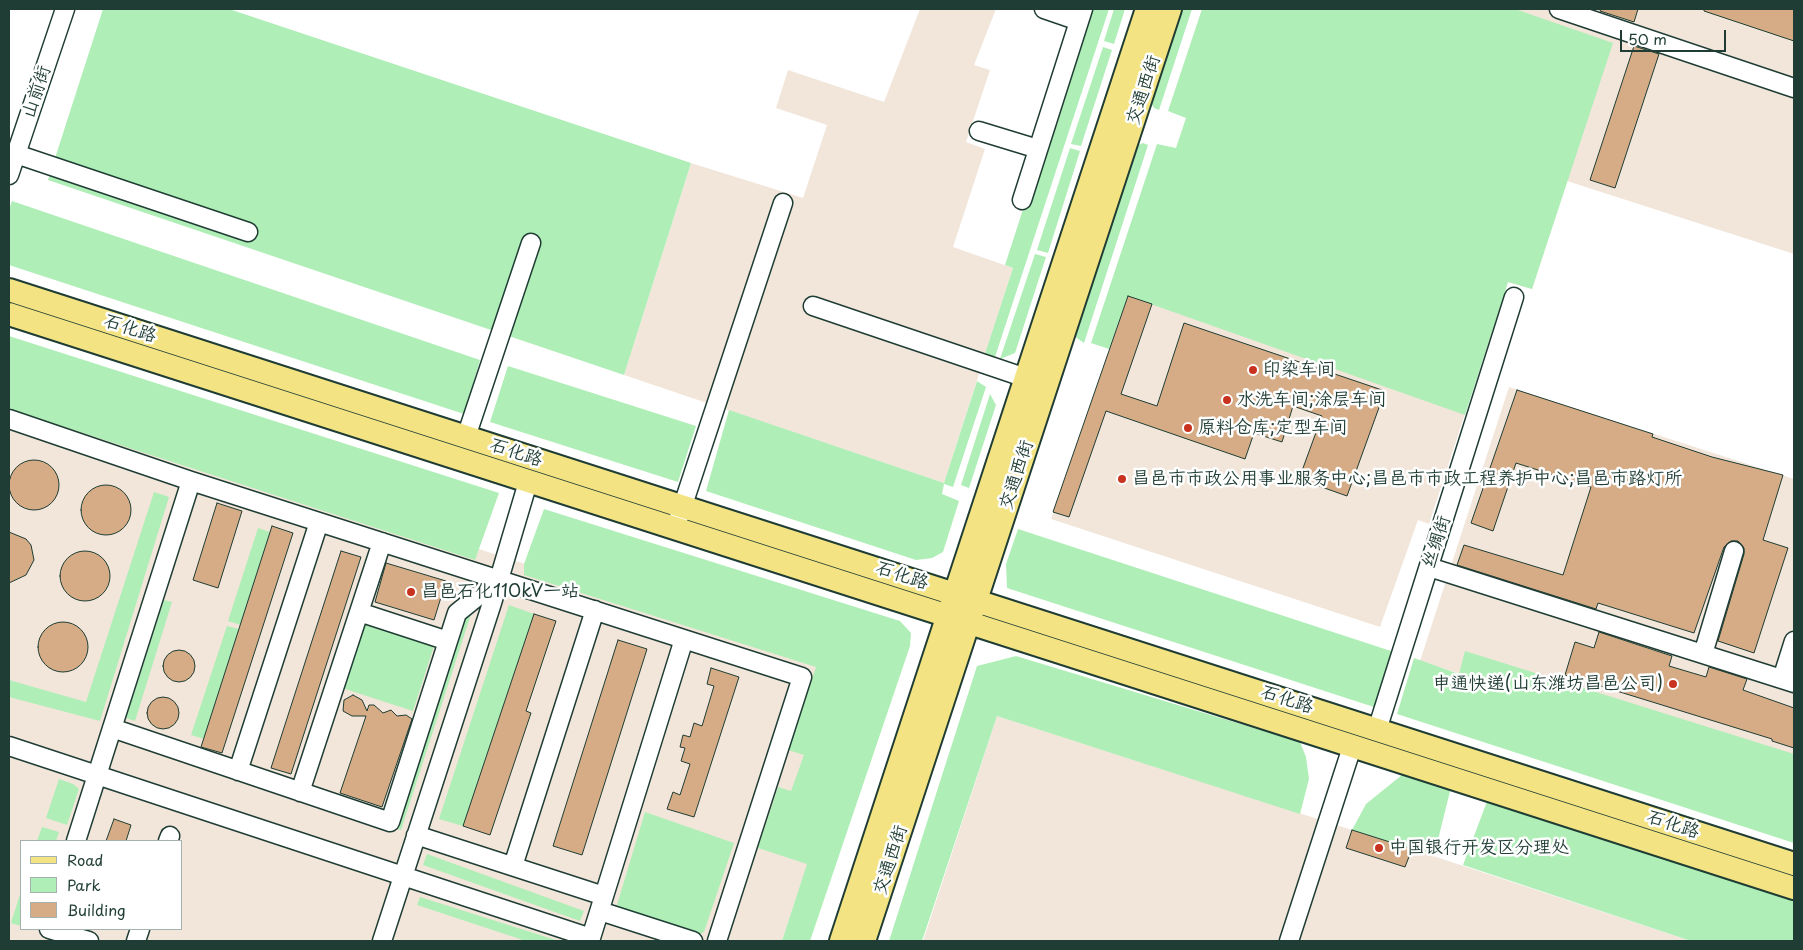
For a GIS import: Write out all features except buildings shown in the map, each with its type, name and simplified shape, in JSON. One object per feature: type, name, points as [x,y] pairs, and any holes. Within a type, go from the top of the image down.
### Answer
[{"type":"main road","name":"交通西街","points":[[966,597],[1026,378],[1147,9]]},
{"type":"main road","name":"交通西街","points":[[842,941],[958,621],[1170,9]]},
{"type":"main road","name":"石化路","points":[[9,290],[1794,864]]},
{"type":"main road","name":"石化路","points":[[9,314],[675,530],[1794,888]]},
{"type":"main road","name":"交通西街","points":[[864,941],[958,621]]},
{"type":"street","name":"山前街","points":[[9,175],[65,9]]},
{"type":"street","points":[[1022,200],[1081,15],[1044,9]]},
{"type":"street","points":[[1559,9],[1794,88]]},
{"type":"street","points":[[979,131],[1038,149]]},
{"type":"street","points":[[16,154],[248,232]]},
{"type":"street","points":[[675,530],[783,203]]},
{"type":"street","points":[[466,436],[531,243]]},
{"type":"street","name":"丝绸街","points":[[1377,730],[1514,297]]},
{"type":"street","points":[[813,306],[1026,378]]},
{"type":"street","points":[[9,419],[191,481],[802,677],[717,941]]},
{"type":"street","points":[[76,840],[191,481]]},
{"type":"street","points":[[382,941],[499,579],[528,482]]},
{"type":"street","points":[[238,771],[319,522]]},
{"type":"street","points":[[300,792],[382,542]]},
{"type":"street","points":[[1703,654],[1734,551]]},
{"type":"street","points":[[1428,567],[1788,681],[1794,641]]},
{"type":"street","points":[[112,728],[390,822],[457,612],[499,579]]},
{"type":"street","points":[[513,866],[595,610]]},
{"type":"street","points":[[359,612],[448,642]]},
{"type":"street","points":[[9,746],[591,939],[684,639]]},
{"type":"street","points":[[1289,941],[1352,747]]},
{"type":"street","points":[[416,835],[513,866],[692,941]]},
{"type":"street","points":[[51,930],[89,941]]},
{"type":"shaded area","points":[[920,9],[996,9],[974,65],[990,70],[966,142],[985,149],[953,247],[1013,268],[944,483],[624,375],[691,163],[803,198],[827,125],[776,108],[788,70],[884,102]]},
{"type":"shaded area","points":[[1222,9],[1794,9],[1794,254],[1567,181],[1532,289],[1508,282],[1429,524],[1418,520],[1380,627],[1051,519],[1128,296]]},
{"type":"shaded area","points":[[1509,387],[1794,479],[1794,780],[1420,661]]},
{"type":"shaded area","points":[[9,399],[870,674],[782,941],[9,941]]},
{"type":"shaded area","points":[[997,716],[1352,830],[1346,848],[1412,849],[1691,941],[923,941]]},
{"type":"green space","points":[[103,9],[229,9],[691,163],[624,375],[48,180]]},
{"type":"green space","points":[[1088,9],[1109,9],[994,360],[984,357],[1013,268],[1005,265]]},
{"type":"green space","points":[[1114,9],[1125,9],[1114,44],[1104,41]]},
{"type":"green space","points":[[1181,9],[1192,9],[1159,110],[1154,108],[1150,101]]},
{"type":"green space","points":[[1202,9],[1515,9],[1613,43],[1532,289],[1508,282],[1465,415],[1128,296],[1109,349],[1091,343],[1157,144],[1176,148],[1186,118],[1168,111]]},
{"type":"green space","points":[[1103,47],[1112,50],[1081,146],[1071,144]]},
{"type":"green space","points":[[1143,143],[1148,145],[1084,343],[1074,336],[1136,146]]},
{"type":"green space","points":[[1070,148],[1080,151],[1048,253],[1037,250]]},
{"type":"green space","points":[[12,201],[480,360],[464,414],[9,265],[9,209]]},
{"type":"green space","points":[[1035,254],[1046,257],[1015,353],[1000,359]]},
{"type":"green space","points":[[9,336],[499,493],[475,560],[9,409]]},
{"type":"green space","points":[[508,366],[696,426],[678,482],[490,422]]},
{"type":"green space","points":[[977,381],[986,387],[953,487],[944,484],[942,494],[959,501],[943,552],[932,558],[916,560],[706,491],[729,410],[944,483]]},
{"type":"green space","points":[[990,394],[996,405],[969,488],[961,485]]},
{"type":"green space","points":[[154,492],[169,497],[100,721],[9,697],[9,680],[86,702]]},
{"type":"green space","points":[[544,509],[900,621],[911,633],[910,646],[810,941],[782,941],[807,864],[758,848],[778,787],[791,791],[804,755],[788,750],[816,667],[524,575],[524,564]]},
{"type":"green space","points":[[258,528],[270,532],[241,625],[228,621]]},
{"type":"green space","points":[[1018,529],[1394,652],[1377,708],[1007,588],[1006,564]]},
{"type":"green space","points":[[164,600],[172,602],[135,721],[126,718]]},
{"type":"green space","points":[[509,605],[534,614],[463,826],[439,819]]},
{"type":"green space","points":[[464,613],[471,614],[401,830],[393,828]]},
{"type":"green space","points":[[364,623],[434,646],[413,711],[342,688]]},
{"type":"green space","points":[[227,626],[239,629],[204,739],[191,735]]},
{"type":"green space","points":[[1465,651],[1794,754],[1794,843],[1397,714],[1414,658],[1459,674]]},
{"type":"green space","points":[[1016,656],[1300,742],[1306,757],[1309,779],[1300,814],[997,716],[922,941],[889,941],[977,666]]},
{"type":"green space","points":[[1413,766],[1453,779],[1434,856],[1352,830],[1366,804]]},
{"type":"green space","points":[[59,779],[73,784],[79,789],[67,825],[46,818]]},
{"type":"green space","points":[[1491,791],[1794,896],[1794,941],[1691,941],[1463,865]]},
{"type":"green space","points":[[645,812],[734,843],[704,932],[697,935],[616,908]]},
{"type":"green space","points":[[42,827],[59,832],[56,840],[37,840]]},
{"type":"green space","points":[[427,854],[584,911],[580,921],[423,865]]},
{"type":"green space","points":[[20,894],[20,926],[11,923]]},
{"type":"green space","points":[[420,897],[559,941],[526,941],[417,905]]},
{"type":"place","name":"印染车间","points":[[1253,370]]},
{"type":"place","name":"水洗车间;涂层车间","points":[[1227,400]]},
{"type":"place","name":"原料仓库;定型车间","points":[[1188,428]]},
{"type":"place","name":"昌邑市市政公用事业服务中心;昌邑市市政工程养护中心;昌邑市路灯所","points":[[1122,479]]},
{"type":"place","name":"昌邑石化110kV一站","points":[[411,592]]},
{"type":"place","name":"申通快递(山东潍坊昌邑公司)","points":[[1673,684]]},
{"type":"place","name":"中国银行开发区分理处","points":[[1379,848]]}]
